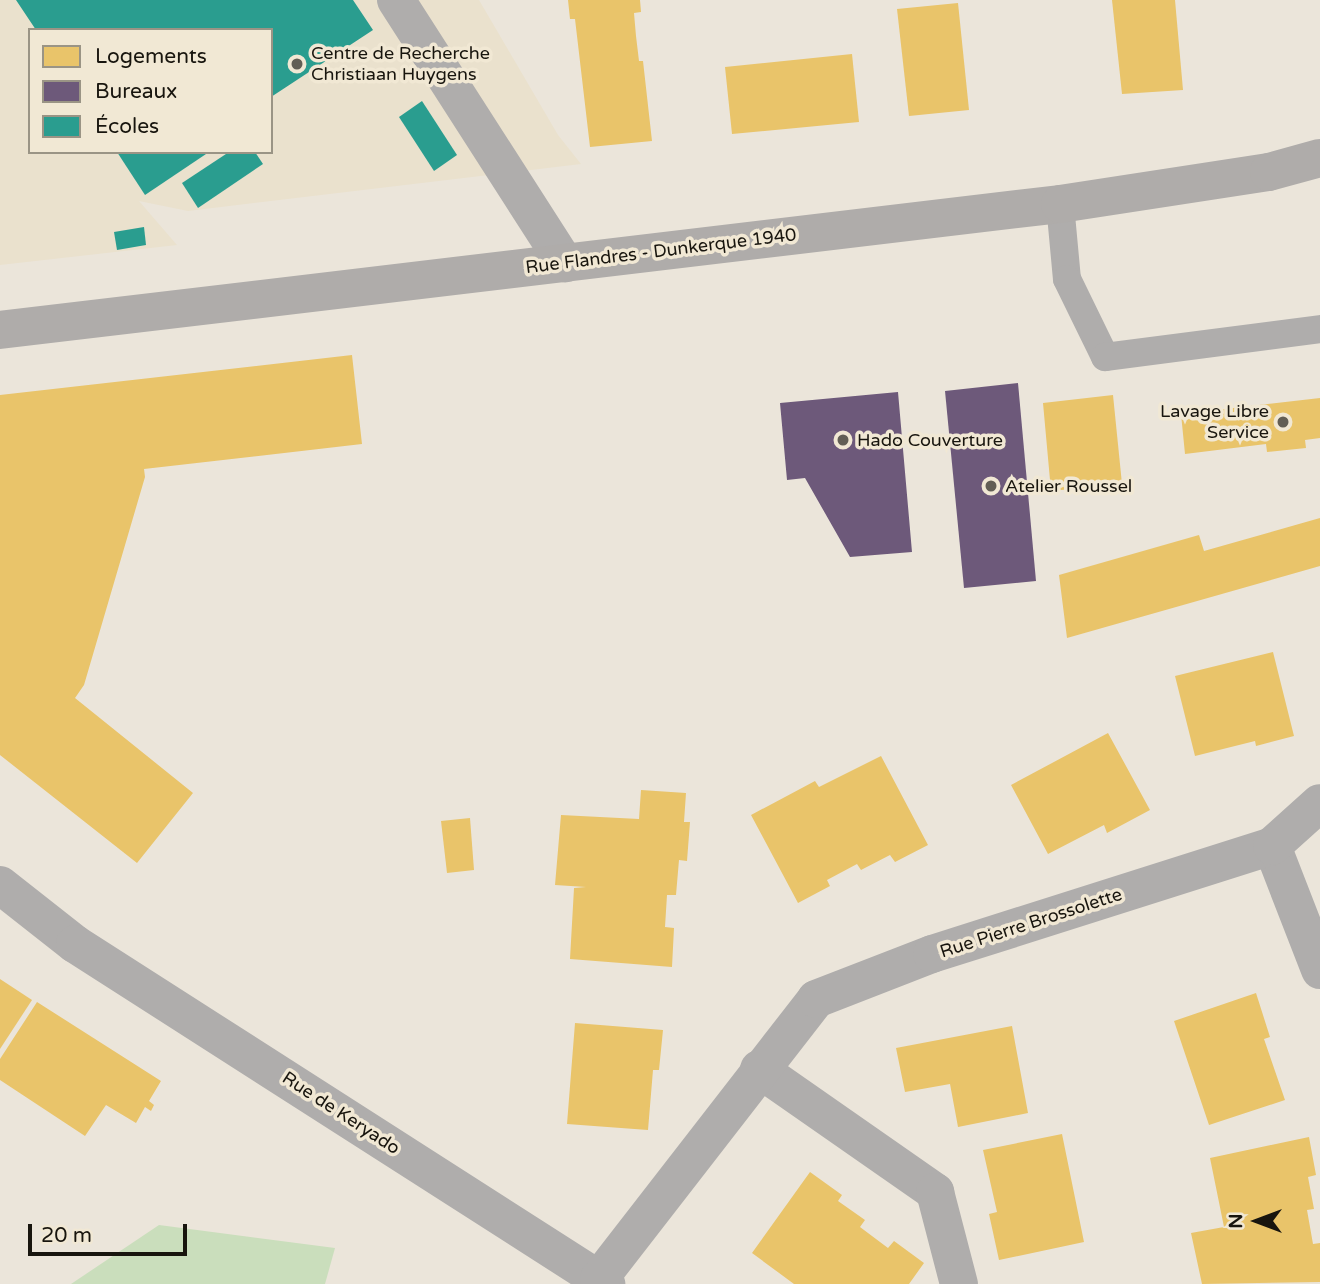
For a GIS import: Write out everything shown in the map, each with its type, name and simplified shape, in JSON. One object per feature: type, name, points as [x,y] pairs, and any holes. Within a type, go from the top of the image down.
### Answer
[{"type":"street","points":[[396,0],[565,263]]},
{"type":"street","name":"Rue Flandres - Dunkerque 1940","points":[[0,330],[1060,204],[1269,172],[1320,158]]},
{"type":"street","name":"Rue Pierre Brossolette","points":[[602,1282],[759,1069],[816,999],[932,954],[1272,846],[1320,803]]},
{"type":"street","points":[[1272,846],[1320,970]]},
{"type":"street","name":"Rue de Keryado","points":[[0,886],[75,944],[602,1282]]},
{"type":"street","points":[[759,1069],[935,1192],[960,1284]]},
{"type":"lane","points":[[1060,204],[1067,279],[1105,356],[1320,329]]},
{"type":"shaded area","points":[[0,0],[479,0],[558,135],[581,164],[188,211],[139,201],[177,245],[0,265]]},
{"type":"green space","points":[[159,1225],[335,1248],[325,1284],[71,1284]]},
{"type":"building: Logements","points":[[568,0],[640,0],[641,12],[634,13],[639,61],[643,61],[652,141],[590,147],[575,19],[570,19]]},
{"type":"building: Logements","points":[[1112,0],[1175,0],[1183,90],[1122,94]]},
{"type":"building: Logements","points":[[958,3],[969,110],[909,116],[897,9]]},
{"type":"building: Logements","points":[[852,54],[859,122],[732,134],[725,67]]},
{"type":"building: Logements","points":[[352,355],[362,444],[144,469],[145,477],[84,685],[75,698],[193,793],[137,863],[0,755],[0,395]]},
{"type":"building: Logements","points":[[1113,395],[1122,484],[1051,491],[1043,403]]},
{"type":"building: Logements","points":[[1320,398],[1320,438],[1305,440],[1306,448],[1267,452],[1266,444],[1185,454],[1181,414]]},
{"type":"building: Logements","points":[[1320,518],[1320,566],[1067,638],[1059,575],[1199,535],[1204,551]]},
{"type":"building: Logements","points":[[1273,652],[1294,736],[1256,746],[1255,741],[1195,756],[1175,676]]},
{"type":"building: Logements","points":[[1108,733],[1150,810],[1107,833],[1104,825],[1048,854],[1011,785]]},
{"type":"building: Logements","points":[[881,756],[928,845],[895,862],[890,855],[861,870],[857,864],[827,880],[830,886],[798,903],[751,815],[815,781],[819,787]]},
{"type":"building: Logements","points":[[641,790],[686,793],[684,822],[690,822],[687,861],[679,860],[676,895],[667,895],[665,927],[674,928],[672,967],[570,959],[574,888],[586,887],[555,885],[561,815],[639,819]]},
{"type":"building: Logements","points":[[470,818],[474,870],[447,873],[441,821]]},
{"type":"building: Logements","points":[[0,979],[32,1000],[0,1049]]},
{"type":"building: Logements","points":[[1256,993],[1270,1037],[1264,1039],[1285,1100],[1209,1125],[1174,1021]]},
{"type":"building: Logements","points":[[37,1002],[161,1081],[149,1101],[154,1105],[151,1111],[145,1107],[136,1123],[106,1105],[85,1136],[0,1080],[0,1059]]},
{"type":"building: Logements","points":[[575,1023],[663,1030],[659,1070],[653,1070],[648,1130],[567,1124]]},
{"type":"building: Logements","points":[[1012,1026],[1028,1113],[958,1127],[950,1084],[905,1092],[896,1048]]},
{"type":"building: Logements","points":[[1062,1134],[1084,1242],[999,1260],[989,1214],[997,1212],[983,1150]]},
{"type":"building: Logements","points":[[1309,1137],[1316,1175],[1308,1177],[1314,1209],[1307,1210],[1313,1244],[1320,1243],[1320,1282],[1202,1284],[1191,1233],[1224,1227],[1210,1158]]},
{"type":"building: Logements","points":[[810,1172],[842,1195],[838,1201],[865,1220],[860,1227],[888,1248],[894,1241],[924,1263],[909,1284],[794,1284],[752,1253]]},
{"type":"building: Bureaux","name":"Atelier Roussel","points":[[1018,383],[1036,581],[964,588],[945,391]]},
{"type":"building: Bureaux","name":"Hado Couverture","points":[[898,392],[912,552],[850,557],[805,478],[787,480],[780,403]]},
{"type":"building: Écoles","name":"Centre de Recherche Christiaan Huygens","points":[[16,0],[353,0],[373,30],[273,96],[273,28],[35,28]]},
{"type":"building: Écoles","points":[[422,101],[457,155],[434,171],[399,117]]},
{"type":"building: Écoles","points":[[118,154],[206,154],[145,195]]},
{"type":"building: Écoles","points":[[226,154],[256,154],[263,164],[198,208],[182,183]]},
{"type":"building: Écoles","points":[[144,227],[146,245],[117,250],[114,232]]},
{"type":"place","name":"Centre de Recherche Christiaan Huygens","points":[[297,64]]},
{"type":"place","name":"Lavage Libre Service","points":[[1283,422]]},
{"type":"place","name":"Hado Couverture","points":[[843,440]]},
{"type":"place","name":"Atelier Roussel","points":[[991,486]]}]
